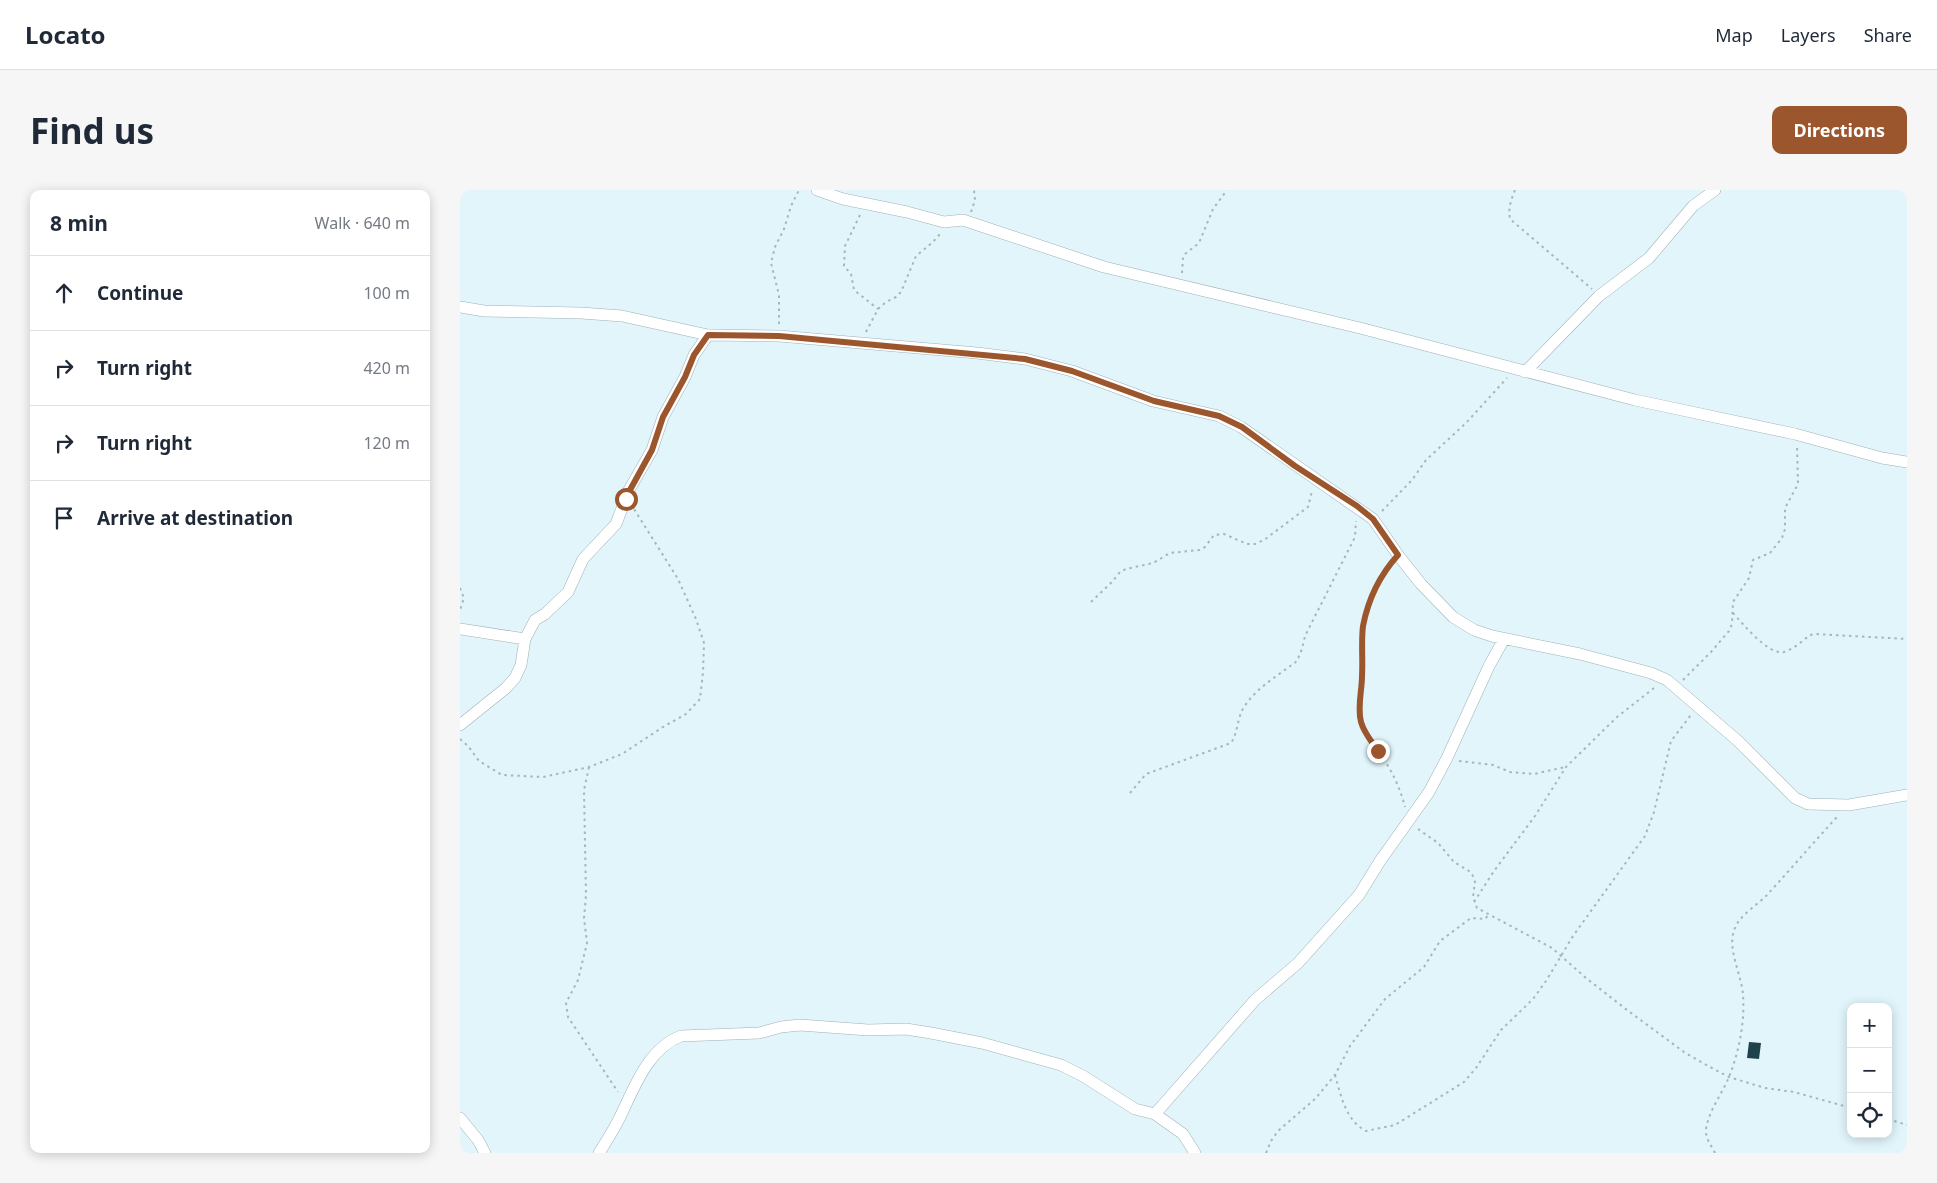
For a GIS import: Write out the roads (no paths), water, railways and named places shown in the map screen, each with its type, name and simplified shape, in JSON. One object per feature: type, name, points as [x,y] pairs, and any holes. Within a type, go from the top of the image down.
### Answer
[{"type":"street","points":[[816,190],[843,199],[944,222],[963,220],[1104,267],[1360,328],[1635,400],[1794,434],[1882,458],[1907,462]]},
{"type":"street","points":[[1520,371],[1599,296],[1649,258],[1693,206],[1715,190]]},
{"type":"street","points":[[460,307],[484,311],[581,313],[622,316],[708,335],[779,336],[977,353],[1025,359],[1072,371],[1154,401],[1207,412],[1231,420],[1357,506],[1373,519],[1421,584],[1453,617],[1474,630],[1504,639],[1580,654],[1651,673],[1671,683],[1738,740],[1795,798],[1808,804],[1850,805],[1907,796]]},
{"type":"street","points":[[460,725],[506,688],[515,678],[522,666],[525,639],[535,620],[545,614],[568,592],[583,559],[616,524],[630,490],[652,450],[663,417],[685,377],[694,355],[708,335]]},
{"type":"street","points":[[460,629],[525,639]]},
{"type":"street","points":[[1155,1114],[1255,1000],[1298,963],[1359,895],[1380,861],[1429,792],[1447,758],[1481,681],[1504,639]]},
{"type":"street","points":[[599,1153],[653,1057],[668,1041],[680,1036],[759,1033],[781,1027],[800,1025],[923,1032],[1028,1055],[1061,1065],[1083,1076],[1135,1109],[1155,1114],[1183,1134],[1195,1153]]},
{"type":"street","points":[[460,1118],[478,1140],[485,1153]]}]
